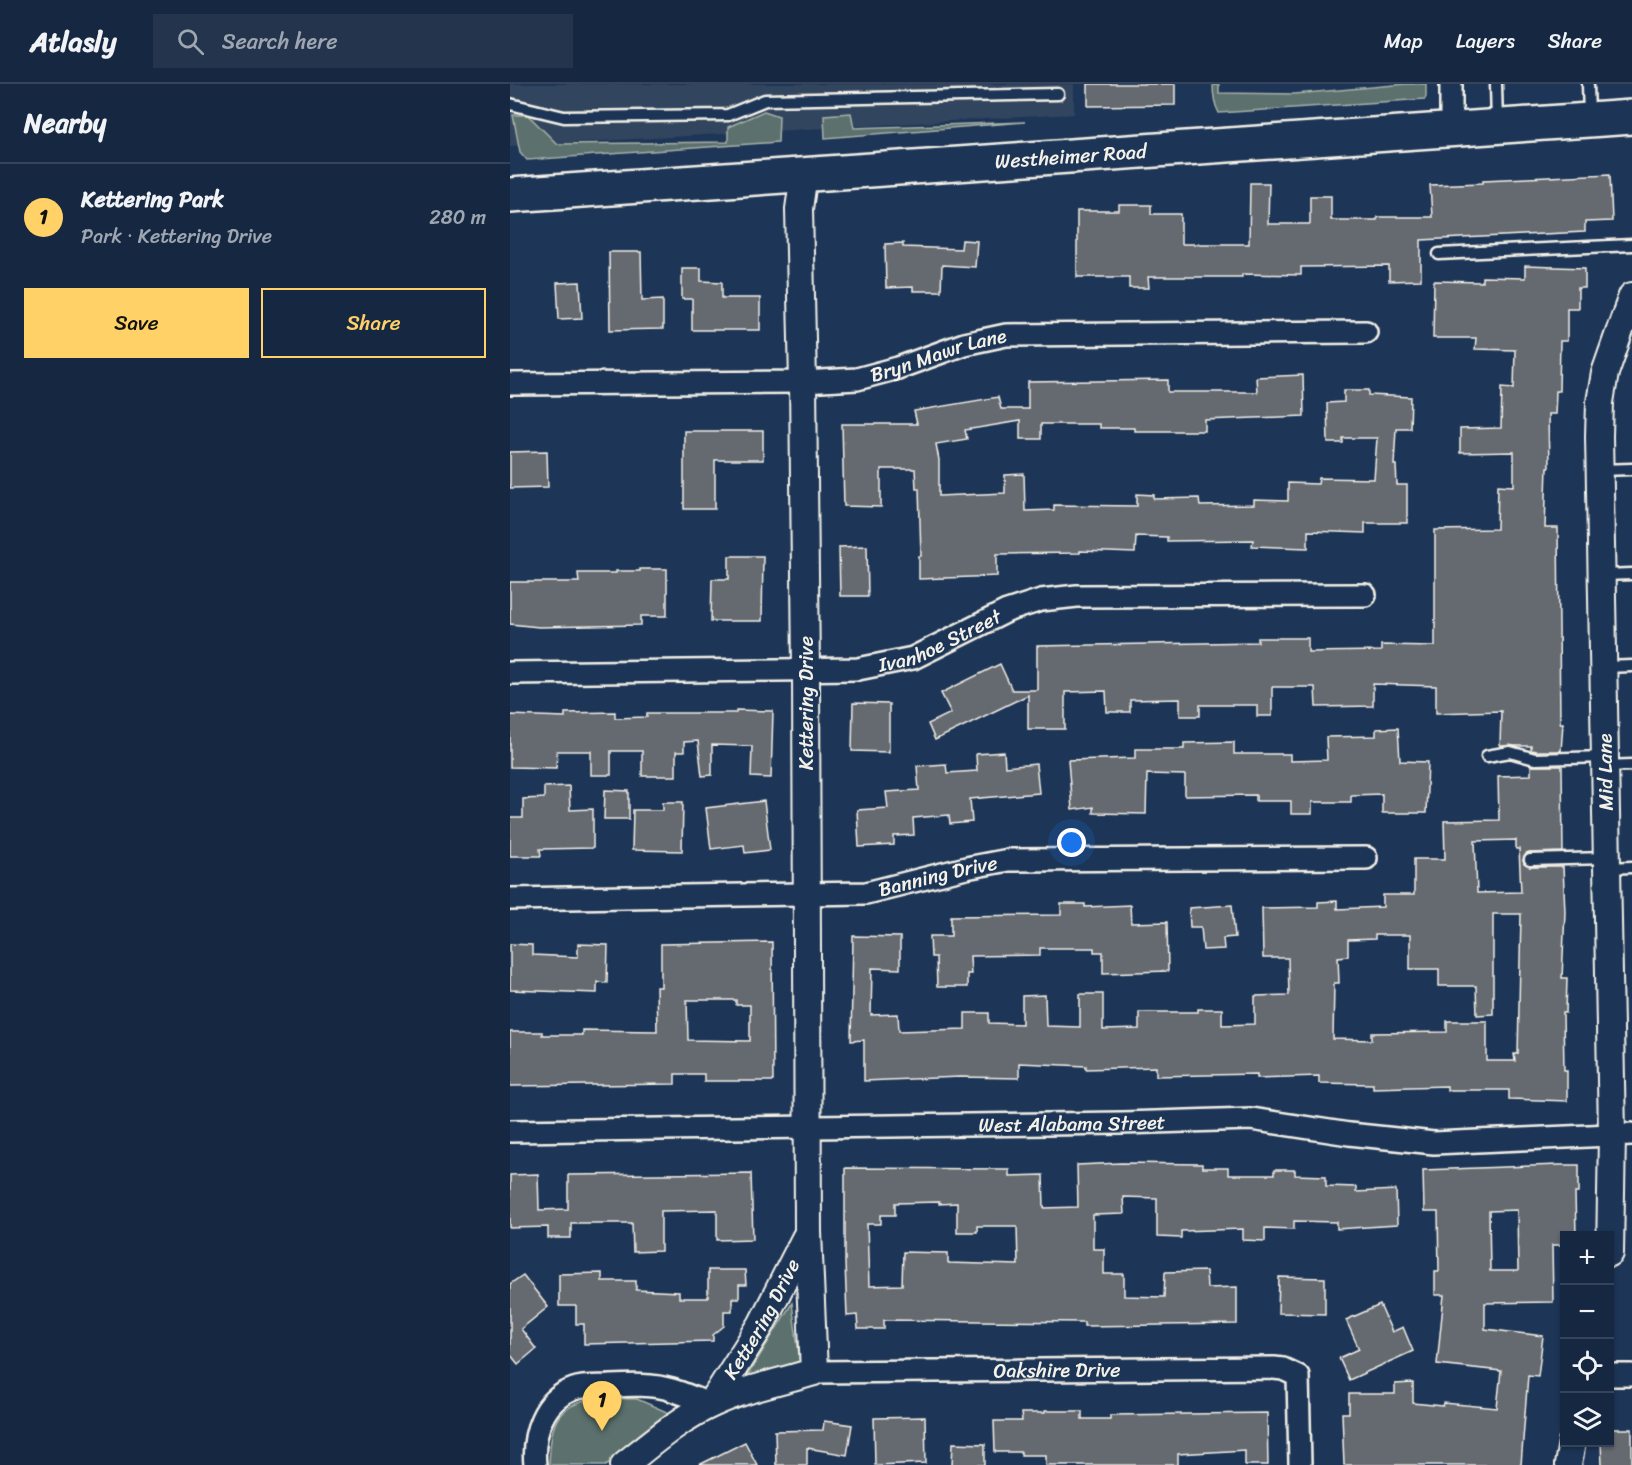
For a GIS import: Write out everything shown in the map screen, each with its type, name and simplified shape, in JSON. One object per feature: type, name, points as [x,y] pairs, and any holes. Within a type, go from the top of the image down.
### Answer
[{"type":"main road","name":"Westheimer Road","points":[[510,195],[1632,117]]},
{"type":"street","points":[[1451,84],[1451,130]]},
{"type":"street","name":"Kettering Drive","points":[[624,1465],[676,1424],[711,1404],[746,1391],[814,1372],[808,1232],[806,670],[799,209],[804,174]]},
{"type":"street","name":"Mid Lane","points":[[1612,1231],[1622,1134],[1615,864],[1605,762],[1600,402],[1605,373],[1632,296]]},
{"type":"street","name":"Bryn Mawr Lane","points":[[510,384],[803,382],[856,379],[878,375],[964,344],[1005,335],[1366,332]]},
{"type":"street","name":"Ivanhoe Street","points":[[510,673],[858,669],[913,658],[1007,611],[1041,600],[1077,596],[1365,595]]},
{"type":"street","name":"Banning Drive","points":[[510,899],[806,896],[866,893],[1008,860],[1366,858]]},
{"type":"street","name":"West Alabama Street","points":[[510,1131],[1122,1123],[1251,1119],[1349,1134],[1434,1143],[1622,1134]]},
{"type":"street","name":"Kettering Drive","points":[[711,1404],[761,1325],[808,1232]]},
{"type":"street","name":"Oakshire Drive","points":[[814,1372],[1283,1369],[1298,1376],[1300,1465]]},
{"type":"street","points":[[1614,1375],[1632,1375]]},
{"type":"street","points":[[535,1465],[536,1430],[545,1413],[560,1397],[576,1388],[630,1385],[669,1389],[711,1404]]},
{"type":"street","points":[[1568,1465],[1571,1447]]},
{"type":"lane","points":[[1496,84],[1497,127]]},
{"type":"lane","points":[[1588,84],[1589,121]]},
{"type":"lane","points":[[510,104],[564,117],[728,115],[765,100],[1058,94]]},
{"type":"lane","points":[[1439,254],[1632,245]]},
{"type":"lane","points":[[1600,470],[1632,469]]},
{"type":"lane","points":[[1602,575],[1632,574]]},
{"type":"lane","points":[[1603,667],[1632,666]]},
{"type":"lane","points":[[1487,756],[1510,752],[1535,759],[1632,765]]},
{"type":"lane","points":[[1530,860],[1615,864]]},
{"type":"shaded area","points":[[510,84],[1074,84],[1074,114],[510,146]]},
{"type":"green space","points":[[1426,84],[1425,99],[1219,113],[1213,89],[1213,85],[1219,85],[1219,93],[1295,94]]},
{"type":"green space","points":[[764,111],[779,116],[778,142],[527,160],[520,152],[513,115],[528,115],[557,144],[728,142],[728,127]]},
{"type":"green space","points":[[851,113],[854,128],[1025,122],[825,138],[824,115]]},
{"type":"green space","points":[[792,1303],[800,1362],[746,1378]]},
{"type":"green space","points":[[600,1398],[637,1399],[669,1413],[669,1418],[606,1465],[549,1465],[551,1438],[558,1418],[573,1405]]},
{"type":"building","points":[[1088,84],[1175,84],[1175,105],[1088,106]]},
{"type":"building","points":[[1610,174],[1612,221],[1585,222],[1585,232],[1421,240],[1421,280],[1389,281],[1389,266],[1301,267],[1301,275],[1148,277],[1149,288],[1129,288],[1129,277],[1077,277],[1077,211],[1119,211],[1119,205],[1151,205],[1151,214],[1181,214],[1181,244],[1249,244],[1250,183],[1269,183],[1268,224],[1310,224],[1310,196],[1331,196],[1331,220],[1432,217],[1430,185]]},
{"type":"building","points":[[962,240],[977,241],[975,267],[942,265],[941,291],[913,291],[913,287],[886,288],[885,244],[903,243],[903,247],[961,249]]},
{"type":"building","points":[[609,252],[641,252],[642,300],[663,299],[663,329],[610,330]]},
{"type":"building","points":[[1525,266],[1585,268],[1585,288],[1578,288],[1578,308],[1567,308],[1567,341],[1560,341],[1559,391],[1556,391],[1555,414],[1548,414],[1549,467],[1547,467],[1545,528],[1558,528],[1560,723],[1563,723],[1561,751],[1536,751],[1531,750],[1531,746],[1500,746],[1501,711],[1436,713],[1436,686],[1373,684],[1373,706],[1316,707],[1315,687],[1272,687],[1272,716],[1257,716],[1257,705],[1200,705],[1200,716],[1180,716],[1180,699],[1130,700],[1130,712],[1107,712],[1106,691],[1065,692],[1065,729],[1028,729],[1028,695],[935,740],[928,724],[951,713],[941,693],[1000,664],[1012,690],[1037,690],[1037,646],[1258,642],[1258,638],[1308,638],[1308,652],[1381,651],[1381,645],[1435,646],[1435,530],[1497,529],[1498,485],[1514,486],[1514,452],[1460,453],[1460,429],[1501,428],[1502,387],[1514,388],[1515,350],[1475,349],[1476,338],[1433,338],[1434,281],[1482,282],[1482,277],[1525,278]]},
{"type":"building","points":[[682,268],[701,268],[701,281],[722,282],[722,298],[760,298],[760,330],[692,330],[692,299],[682,299]]},
{"type":"building","points":[[580,282],[582,318],[559,319],[557,283]]},
{"type":"building","points":[[1303,375],[1304,416],[1205,420],[1205,431],[1134,431],[1134,428],[1099,428],[1099,424],[1041,424],[1041,439],[1020,439],[1020,421],[965,430],[967,439],[936,444],[939,460],[939,496],[1005,493],[1005,475],[1024,474],[1025,511],[1054,510],[1054,505],[1137,506],[1137,494],[1154,495],[1154,499],[1199,498],[1200,506],[1254,505],[1254,500],[1288,501],[1288,483],[1318,484],[1319,478],[1374,479],[1377,438],[1343,438],[1343,443],[1328,443],[1327,403],[1344,402],[1344,390],[1369,390],[1369,395],[1411,397],[1410,428],[1396,428],[1394,465],[1396,465],[1397,485],[1407,485],[1407,523],[1365,523],[1365,533],[1308,531],[1308,548],[1252,546],[1253,540],[1167,541],[1167,537],[1136,536],[1135,553],[1080,551],[1080,553],[997,554],[997,576],[919,579],[919,556],[921,556],[919,488],[916,488],[915,469],[881,469],[881,507],[844,506],[842,424],[917,424],[914,411],[998,397],[1001,409],[1028,409],[1028,382],[1168,380],[1168,392],[1257,392],[1256,377]]},
{"type":"building","points":[[684,431],[763,431],[763,460],[715,460],[715,509],[684,509]]},
{"type":"building","points":[[547,451],[548,487],[510,488],[510,452]]},
{"type":"building","points":[[867,546],[868,596],[840,596],[839,547]]},
{"type":"building","points":[[729,556],[763,556],[762,621],[711,621],[712,579],[729,579]]},
{"type":"building","points":[[640,569],[667,569],[667,616],[641,616],[641,625],[539,627],[510,624],[510,582],[579,582],[578,573],[616,573],[616,571],[640,571]]},
{"type":"building","points":[[853,703],[889,704],[889,752],[852,751]]},
{"type":"building","points":[[736,710],[773,711],[771,778],[751,777],[752,746],[712,745],[712,775],[702,776],[698,741],[684,742],[684,752],[676,752],[676,776],[642,776],[642,751],[611,751],[611,775],[591,775],[591,751],[557,751],[556,768],[510,767],[510,715],[565,717],[565,713],[615,712],[615,718],[647,717],[647,713],[736,713]]},
{"type":"building","points":[[1398,728],[1400,761],[1428,762],[1426,813],[1382,813],[1382,794],[1351,795],[1351,802],[1312,802],[1312,814],[1291,814],[1291,801],[1256,801],[1256,795],[1185,796],[1185,775],[1147,774],[1146,814],[1093,813],[1093,807],[1072,810],[1068,760],[1135,758],[1135,749],[1184,749],[1184,743],[1234,742],[1234,754],[1290,754],[1290,761],[1327,760],[1326,737],[1376,736],[1376,729]]},
{"type":"building","points":[[1004,752],[1005,767],[1036,764],[1039,793],[970,799],[972,822],[950,824],[949,815],[913,818],[914,835],[894,836],[894,845],[859,847],[857,810],[888,808],[886,792],[919,790],[917,766],[946,764],[947,773],[977,771],[976,754]]},
{"type":"building","points":[[1531,766],[1562,766],[1563,852],[1529,853],[1523,860],[1524,864],[1530,867],[1563,867],[1565,912],[1562,978],[1567,978],[1566,1013],[1563,1013],[1567,1101],[1509,1099],[1509,1090],[1447,1090],[1447,1086],[1373,1088],[1373,1084],[1319,1083],[1319,1076],[1257,1078],[1257,1074],[1156,1076],[1156,1067],[1086,1069],[1086,1066],[1019,1063],[1019,1078],[960,1077],[864,1081],[864,1040],[851,1041],[853,936],[900,937],[900,969],[872,968],[871,1015],[898,1014],[899,1031],[965,1029],[965,1013],[989,1013],[989,1023],[1022,1024],[1022,996],[1045,995],[1046,1026],[1080,1027],[1080,994],[1103,994],[1103,1030],[1139,1029],[1139,1012],[1198,1012],[1198,1009],[1222,1009],[1222,1025],[1255,1024],[1255,996],[1289,995],[1288,958],[1263,958],[1262,908],[1318,907],[1318,902],[1337,901],[1337,909],[1383,907],[1383,895],[1414,895],[1414,859],[1445,859],[1444,821],[1499,820],[1498,776],[1531,775]],"holes":[[[1516,840],[1516,849],[1519,849],[1521,892],[1477,893],[1475,841]],[[1493,914],[1521,914],[1518,1054],[1514,1054],[1515,1061],[1487,1061],[1487,1021],[1447,1021],[1447,1032],[1372,1033],[1372,1040],[1333,1039],[1334,983],[1339,983],[1338,957],[1348,956],[1348,940],[1375,939],[1375,935],[1410,935],[1410,969],[1439,969],[1439,986],[1476,986],[1477,1015],[1493,1014]]]},
{"type":"building","points":[[569,786],[570,810],[593,809],[593,848],[540,849],[541,856],[510,856],[510,818],[523,818],[523,799],[544,798],[544,787]]},
{"type":"building","points":[[605,790],[629,791],[629,819],[604,819]]},
{"type":"building","points":[[764,801],[770,850],[745,853],[744,845],[711,849],[706,808]]},
{"type":"building","points":[[663,802],[683,802],[682,851],[632,850],[633,810],[663,810]]},
{"type":"building","points":[[1061,904],[1085,904],[1085,907],[1130,905],[1131,923],[1167,922],[1168,971],[1103,973],[1103,952],[1094,952],[1094,948],[1040,948],[1040,955],[970,956],[971,974],[967,974],[967,987],[937,987],[936,957],[931,957],[930,936],[951,936],[951,916],[1061,915]]},
{"type":"building","points":[[1232,905],[1235,937],[1223,938],[1224,949],[1203,950],[1201,927],[1190,927],[1189,908]]},
{"type":"building","points":[[772,942],[773,1081],[704,1081],[704,1074],[675,1074],[675,1084],[510,1086],[510,1032],[582,1035],[582,1030],[657,1031],[656,987],[661,987],[661,944]],"holes":[[[687,1000],[736,1000],[736,1005],[750,1005],[750,1041],[688,1040]]]},
{"type":"building","points":[[510,944],[532,945],[532,955],[578,957],[578,944],[608,945],[607,983],[597,982],[597,993],[510,990]]},
{"type":"building","points":[[1202,1164],[1202,1168],[1228,1168],[1228,1175],[1274,1175],[1274,1170],[1295,1170],[1295,1175],[1326,1176],[1326,1186],[1356,1187],[1356,1192],[1396,1190],[1397,1225],[1337,1229],[1337,1222],[1294,1221],[1294,1229],[1265,1228],[1265,1241],[1243,1240],[1243,1229],[1181,1231],[1181,1238],[1157,1237],[1157,1198],[1123,1197],[1124,1214],[1093,1215],[1093,1249],[1104,1249],[1104,1274],[1124,1274],[1124,1296],[1164,1297],[1165,1272],[1206,1271],[1207,1288],[1237,1287],[1237,1324],[1084,1326],[1084,1322],[884,1320],[884,1329],[858,1329],[857,1315],[847,1316],[845,1168],[1009,1169],[1009,1176],[1043,1175],[1044,1208],[1078,1207],[1077,1165]],"holes":[[[939,1202],[939,1204],[957,1203],[957,1232],[977,1232],[977,1226],[1017,1226],[1018,1265],[948,1263],[948,1253],[903,1252],[902,1285],[869,1286],[867,1224],[881,1224],[881,1215],[895,1215],[895,1203]]]},
{"type":"building","points":[[1579,1165],[1579,1193],[1575,1193],[1576,1231],[1560,1231],[1560,1245],[1552,1245],[1553,1302],[1485,1303],[1485,1329],[1543,1336],[1538,1376],[1528,1375],[1521,1465],[1344,1465],[1342,1413],[1349,1413],[1349,1394],[1395,1394],[1395,1384],[1413,1383],[1413,1403],[1443,1406],[1444,1403],[1497,1408],[1501,1371],[1437,1364],[1444,1295],[1435,1295],[1435,1271],[1439,1271],[1438,1212],[1424,1212],[1423,1170]],"holes":[[[1517,1210],[1518,1271],[1490,1271],[1489,1211]]]},
{"type":"building","points":[[751,1173],[753,1239],[717,1240],[717,1210],[661,1211],[661,1251],[633,1252],[632,1223],[571,1223],[571,1238],[548,1238],[548,1227],[510,1228],[510,1175],[538,1174],[539,1210],[568,1209],[568,1175]]},
{"type":"building","points":[[708,1270],[745,1270],[746,1285],[739,1285],[739,1298],[732,1298],[732,1311],[724,1311],[724,1326],[713,1335],[713,1341],[584,1344],[584,1324],[576,1324],[576,1306],[559,1306],[559,1274],[602,1273],[602,1281],[636,1281],[636,1290],[679,1292],[679,1298],[708,1298]]},
{"type":"building","points":[[523,1275],[548,1307],[521,1329],[536,1349],[518,1364],[510,1354],[510,1284]]},
{"type":"building","points":[[1279,1277],[1325,1278],[1325,1314],[1278,1313]]},
{"type":"building","points":[[1380,1305],[1392,1332],[1403,1327],[1413,1351],[1349,1380],[1339,1358],[1359,1349],[1346,1320]]},
{"type":"building","points":[[1045,1411],[1082,1411],[1082,1419],[1110,1419],[1110,1415],[1267,1413],[1268,1465],[1245,1465],[1245,1450],[1178,1454],[1178,1465],[1046,1465],[1046,1455],[995,1452],[994,1421],[1022,1421],[1021,1413],[1045,1413]]},
{"type":"building","points":[[925,1417],[926,1463],[875,1465],[874,1418]]},
{"type":"building","points":[[824,1421],[852,1425],[847,1455],[807,1448],[807,1465],[776,1465],[775,1431],[823,1430]]},
{"type":"building","points":[[1614,1429],[1632,1429],[1632,1465],[1602,1465],[1601,1447],[1614,1447]]},
{"type":"building","points":[[745,1442],[757,1465],[699,1465]]},
{"type":"building","points":[[953,1443],[985,1444],[985,1465],[952,1465]]},
{"type":"place","name":"Kettering Park","points":[[602,1431]]}]
